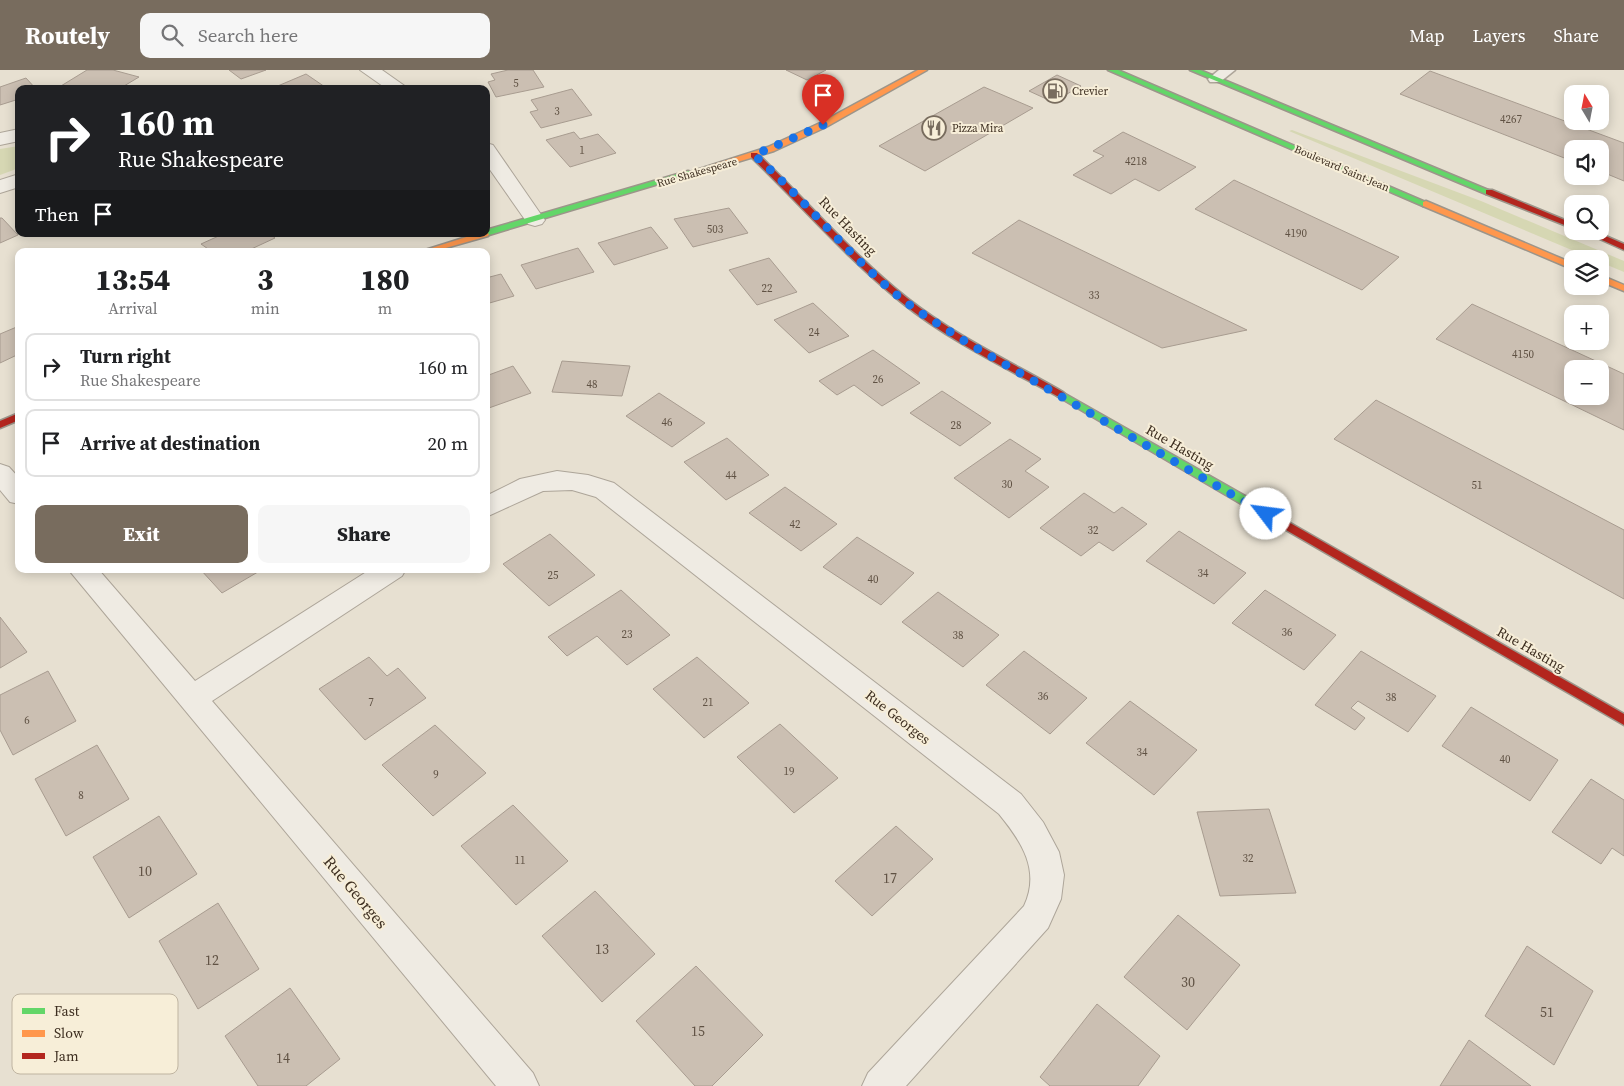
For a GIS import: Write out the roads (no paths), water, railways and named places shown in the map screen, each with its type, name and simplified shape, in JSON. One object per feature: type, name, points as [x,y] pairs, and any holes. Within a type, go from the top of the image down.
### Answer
[{"type":"street","name":"Rue Shakespeare","points":[[490,233],[754,155],[823,125],[923,70]]},
{"type":"street","name":"Boulevard Saint-Jean","points":[[1112,70],[1564,263]]},
{"type":"street","points":[[1194,70],[1564,223]]},
{"type":"street","points":[[375,71],[394,85]]},
{"type":"street","points":[[0,139],[15,136]]},
{"type":"street","points":[[490,155],[535,220]]},
{"type":"street","name":"Rue Hasting","points":[[754,155],[778,175],[883,283],[928,317],[966,342],[1624,720]]},
{"type":"street","points":[[0,187],[15,181]]},
{"type":"street","name":"Rue Shakespeare","points":[[437,248],[475,237]]},
{"type":"street","points":[[1607,240],[1624,247]]},
{"type":"street","points":[[1609,282],[1624,288]]},
{"type":"street","points":[[0,425],[15,418]]},
{"type":"street","points":[[0,473],[15,490]]},
{"type":"street","name":"Rue Georges","points":[[490,505],[513,491],[536,482],[561,479],[586,482],[605,490],[1010,804],[1032,830],[1046,858],[1048,889],[1036,917],[881,1086]]},
{"type":"street","name":"Rue Georges","points":[[85,573],[520,1086]]},
{"type":"street","points":[[193,698],[386,573]]},
{"type":"lane","points":[[1215,79],[1228,70]]},
{"type":"place","name":"Crevier","points":[[1055,91]]},
{"type":"place","name":"Pizza Mira","points":[[934,128]]}]
